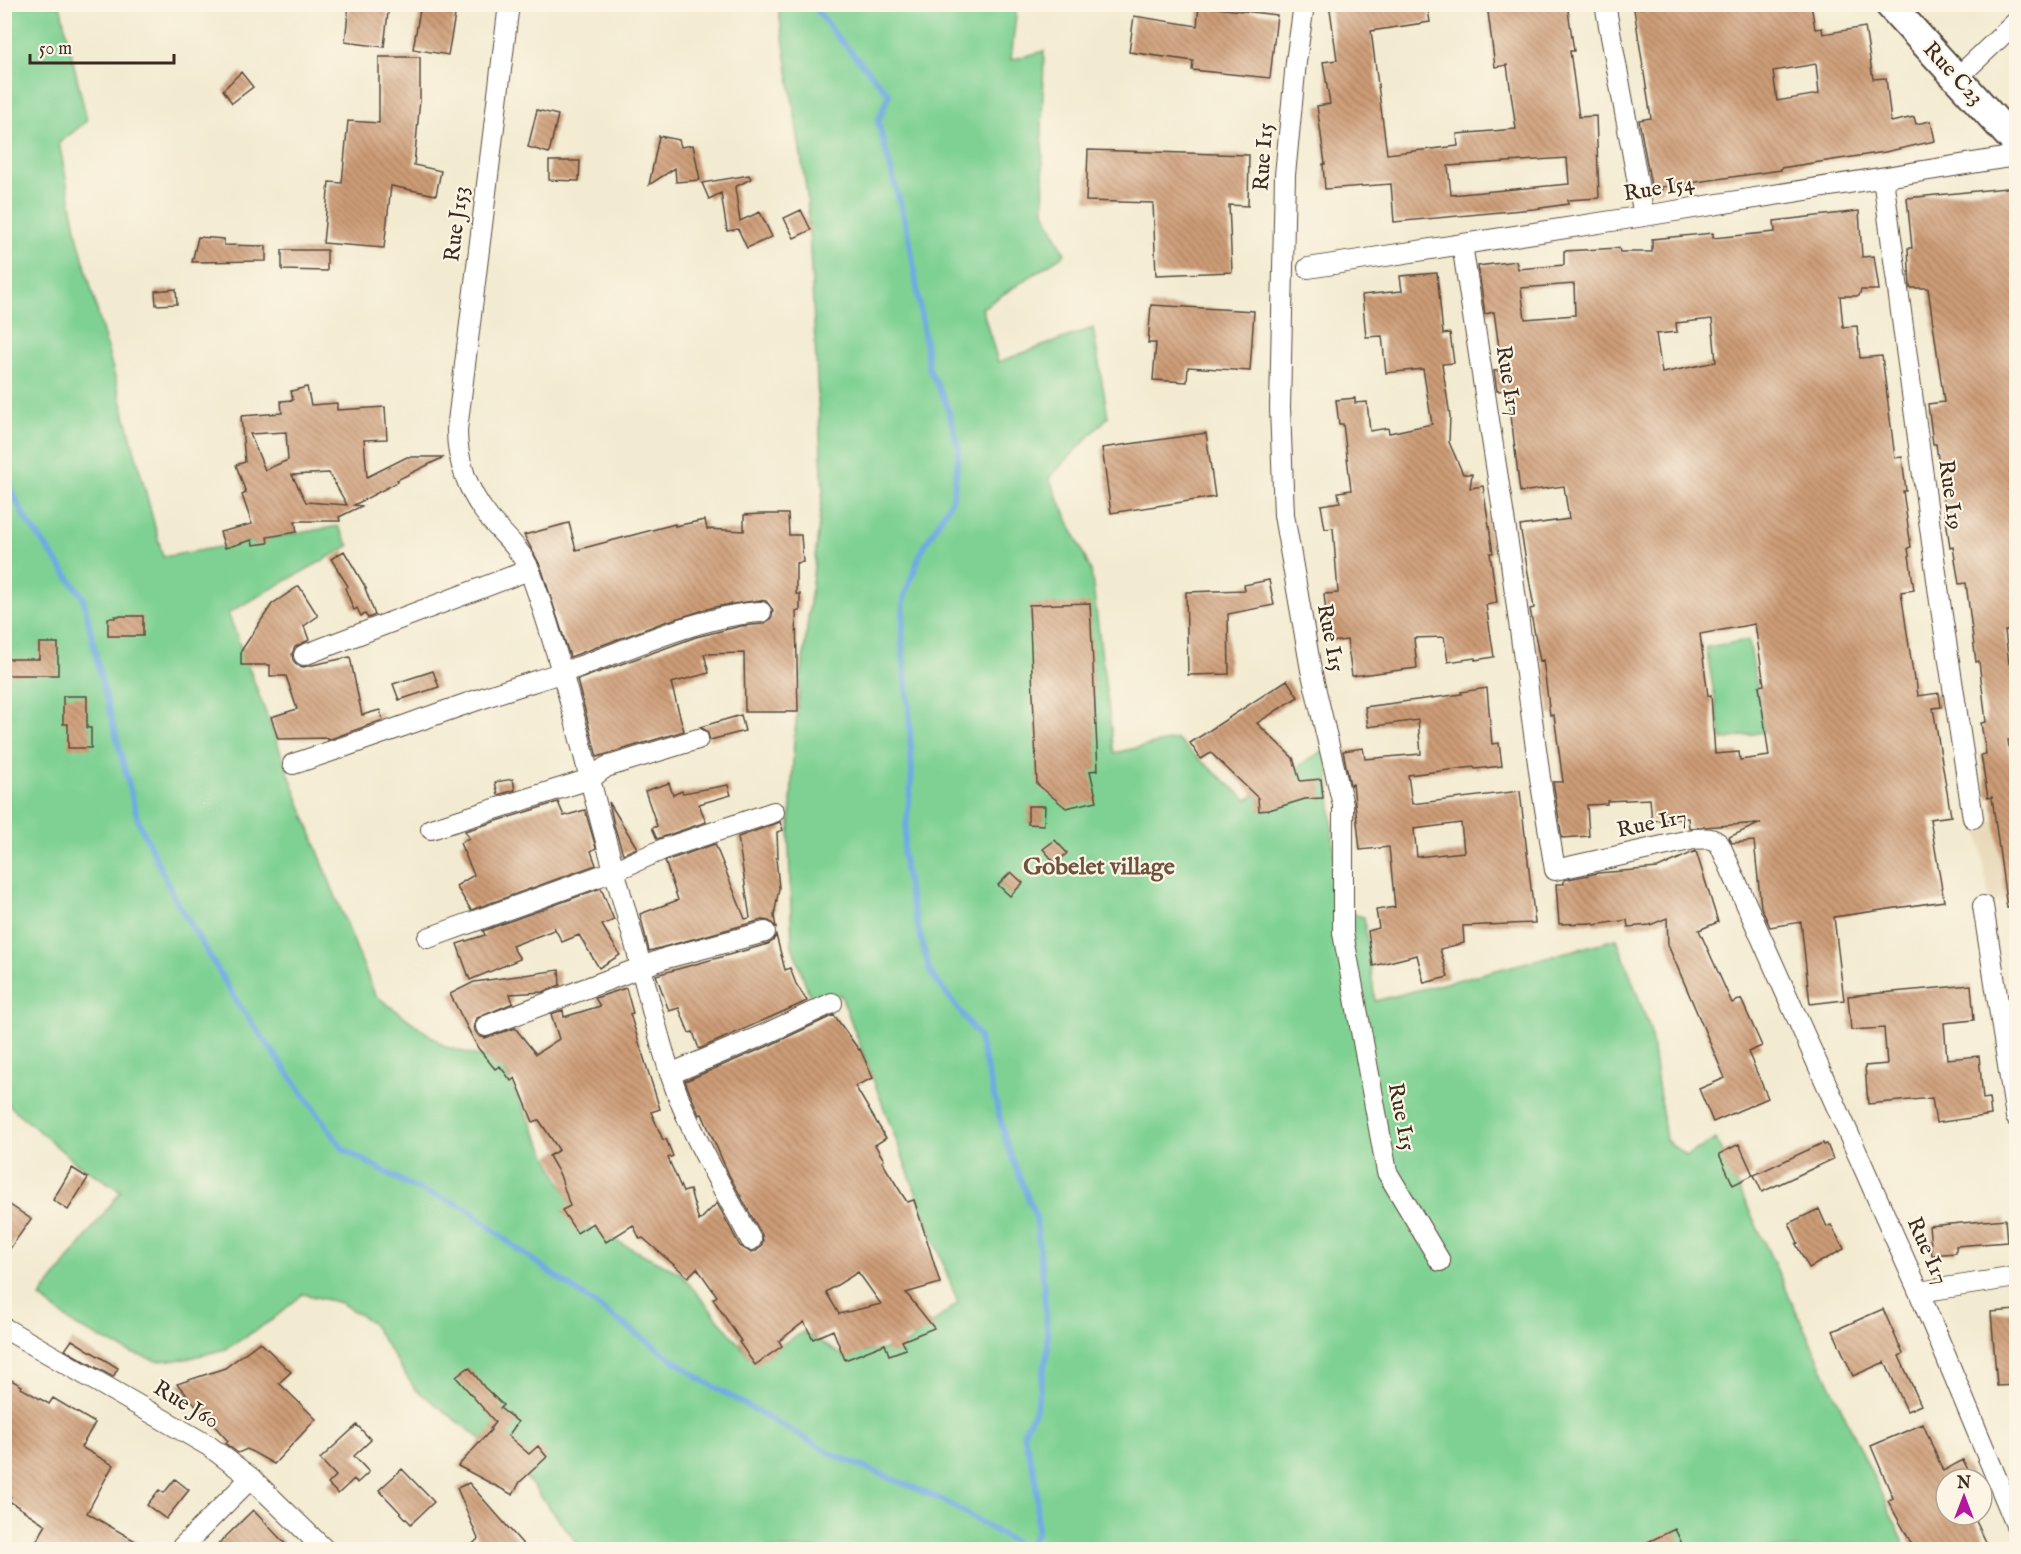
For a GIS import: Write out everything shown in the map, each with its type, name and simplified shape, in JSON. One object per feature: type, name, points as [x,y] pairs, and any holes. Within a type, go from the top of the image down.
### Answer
[{"type":"street","name":"Rue J153","points":[[509,4],[457,430],[457,449],[463,472],[476,498],[488,517],[517,547],[529,570],[562,673],[670,1074],[708,1160],[751,1240]]},
{"type":"street","name":"Rue I15","points":[[1304,4],[1296,62],[1286,175],[1280,408],[1284,515],[1311,670],[1343,805],[1343,933],[1387,1172],[1440,1261]]},
{"type":"street","points":[[1605,4],[1644,216]]},
{"type":"street","name":"Rue C23","points":[[1889,4],[2016,143]]},
{"type":"street","points":[[1957,78],[2016,22]]},
{"type":"street","name":"Rue I54","points":[[1308,268],[2016,156]]},
{"type":"street","name":"Rue I19","points":[[1883,178],[1940,602],[1973,818]]},
{"type":"street","name":"Rue I17","points":[[1462,244],[1555,870],[1694,839],[1716,840],[1724,852],[1919,1292],[2016,1525]]},
{"type":"street","points":[[303,655],[529,570]]},
{"type":"street","points":[[293,764],[386,734],[692,626],[738,613],[761,612]]},
{"type":"street","points":[[431,830],[590,778],[606,767],[698,739]]},
{"type":"street","points":[[428,938],[614,872],[666,848],[774,812]]},
{"type":"street","points":[[1983,906],[2016,1117]]},
{"type":"street","points":[[486,1026],[676,955],[765,932]]},
{"type":"street","points":[[670,1074],[832,1003]]},
{"type":"street","points":[[1919,1292],[2016,1277]]},
{"type":"street","name":"Rue J60","points":[[4,1328],[209,1446],[251,1478],[325,1550]]},
{"type":"street","points":[[179,1550],[251,1478]]},
{"type":"shaded area","points":[[2016,818],[2016,898],[1990,903],[1977,823]]},
{"type":"green space","points":[[5,5],[60,5],[87,121],[59,143],[78,239],[163,557],[338,526],[349,546],[228,613],[375,995],[446,1047],[500,1062],[581,1223],[680,1273],[753,1361],[803,1332],[842,1355],[902,1347],[958,1303],[841,995],[811,999],[792,946],[789,846],[794,740],[823,489],[807,195],[778,5],[1017,5],[1011,60],[1044,51],[1042,128],[1044,211],[1065,254],[982,308],[998,362],[1093,328],[1108,417],[1049,478],[1091,571],[1114,753],[1176,739],[1247,800],[1327,748],[1338,910],[1364,917],[1375,1001],[1617,939],[1650,1029],[1666,1140],[1686,1156],[1716,1139],[1907,1549],[582,1549],[518,1467],[415,1389],[371,1322],[341,1303],[303,1294],[272,1320],[226,1349],[186,1359],[158,1361],[131,1353],[76,1326],[40,1297],[121,1191],[76,1163],[5,1102]]},
{"type":"green space","points":[[1749,640],[1764,732],[1722,740],[1706,647]]},
{"type":"building","points":[[349,4],[389,4],[384,47],[345,42]]},
{"type":"building","points":[[421,4],[457,4],[448,55],[413,49]]},
{"type":"building","points":[[1356,4],[1427,4],[1430,22],[1371,31],[1387,154],[1458,146],[1457,134],[1516,129],[1507,65],[1495,67],[1487,4],[1567,4],[1574,51],[1570,51],[1579,117],[1596,116],[1599,198],[1568,200],[1568,204],[1534,209],[1394,222],[1391,184],[1325,189],[1323,164],[1325,164],[1317,106],[1330,104],[1323,62],[1337,60],[1330,9]],"holes":[[[1567,158],[1569,184],[1451,195],[1448,166]]]},
{"type":"building","points":[[1665,4],[1811,4],[1815,29],[1822,28],[1823,34],[1865,27],[1873,79],[1886,78],[1891,122],[1914,117],[1916,124],[1931,121],[1935,141],[1885,152],[1781,168],[1781,170],[1661,187],[1662,190],[1652,191],[1639,120],[1651,118],[1634,9]],"holes":[[[1816,64],[1819,94],[1777,101],[1773,71]]]},
{"type":"building","points":[[1199,6],[1277,15],[1270,78],[1192,70],[1193,61],[1129,52],[1134,16],[1197,26]]},
{"type":"building","points":[[379,57],[420,57],[420,99],[414,165],[441,171],[436,195],[391,186],[384,248],[323,243],[329,182],[342,183],[348,121],[379,123]]},
{"type":"building","points":[[241,72],[253,87],[232,103],[223,90]]},
{"type":"building","points":[[537,110],[558,115],[549,153],[528,147]]},
{"type":"building","points":[[659,136],[679,140],[681,147],[693,145],[700,180],[676,182],[675,168],[649,185]]},
{"type":"building","points":[[1088,150],[1249,155],[1248,206],[1229,205],[1232,272],[1156,275],[1153,203],[1086,201]]},
{"type":"building","points":[[549,161],[580,161],[579,181],[549,180]]},
{"type":"building","points":[[749,175],[751,179],[735,187],[740,221],[760,212],[772,237],[747,248],[738,229],[727,231],[721,193],[709,199],[702,183]]},
{"type":"building","points":[[2016,187],[2016,630],[2005,631],[2009,663],[2016,662],[2016,735],[2012,735],[2013,739],[2008,740],[2016,795],[2016,908],[2007,908],[1992,797],[1988,798],[1981,755],[1986,754],[1981,723],[1986,722],[1979,661],[1976,662],[1966,583],[1959,584],[1953,547],[1950,548],[1936,444],[1933,444],[1928,404],[1944,402],[1928,288],[1910,288],[1908,248],[1912,248],[1907,198]]},
{"type":"building","points":[[801,210],[811,230],[794,238],[784,218]]},
{"type":"building","points":[[1859,211],[1862,257],[1874,256],[1879,290],[1861,290],[1859,296],[1840,296],[1843,327],[1857,326],[1860,358],[1882,356],[1895,458],[1902,457],[1906,491],[1903,491],[1914,590],[1901,592],[1914,680],[1916,680],[1918,696],[1939,693],[1941,707],[1933,708],[1951,816],[1930,819],[1944,901],[1834,917],[1844,1000],[1810,1004],[1801,922],[1770,927],[1761,907],[1754,841],[1732,843],[1729,837],[1761,823],[1689,828],[1688,818],[1652,821],[1650,799],[1607,801],[1607,804],[1587,805],[1589,836],[1562,838],[1553,782],[1563,782],[1554,715],[1550,715],[1543,660],[1540,661],[1530,609],[1534,608],[1520,526],[1569,519],[1564,486],[1520,492],[1508,390],[1497,391],[1494,371],[1502,370],[1494,312],[1485,314],[1478,266],[1516,261],[1518,269],[1564,265],[1564,251],[1619,248],[1620,252],[1652,252],[1652,239],[1713,233],[1713,238],[1775,232],[1774,221]],"holes":[[[1574,284],[1575,315],[1525,319],[1521,288]],[[1712,319],[1716,362],[1662,373],[1656,334],[1677,332],[1676,323]],[[1755,624],[1764,685],[1759,686],[1769,756],[1740,760],[1739,752],[1715,754],[1711,695],[1708,696],[1700,634]]]},
{"type":"building","points":[[198,237],[224,239],[224,245],[266,246],[266,261],[192,262]]},
{"type":"building","points":[[282,250],[327,250],[327,271],[282,270]]},
{"type":"building","points":[[1437,273],[1443,334],[1450,333],[1454,363],[1442,364],[1450,416],[1449,442],[1463,474],[1472,474],[1470,488],[1483,486],[1493,553],[1490,553],[1497,603],[1486,605],[1494,657],[1448,662],[1444,637],[1414,638],[1417,668],[1352,676],[1347,640],[1329,642],[1324,594],[1338,593],[1333,528],[1325,529],[1321,505],[1340,502],[1338,492],[1351,490],[1343,424],[1339,424],[1336,400],[1355,398],[1355,403],[1367,402],[1370,431],[1388,428],[1389,433],[1432,424],[1423,369],[1386,373],[1382,336],[1366,337],[1362,295],[1402,291],[1400,276]]},
{"type":"building","points":[[176,289],[177,304],[156,305],[155,291]]},
{"type":"building","points":[[1151,305],[1254,311],[1250,371],[1188,367],[1187,382],[1153,380],[1156,343],[1148,343]]},
{"type":"building","points":[[307,387],[311,405],[337,403],[337,410],[385,407],[387,439],[364,440],[367,477],[407,457],[444,457],[397,480],[398,482],[354,505],[362,506],[339,517],[340,521],[295,521],[297,532],[267,537],[268,543],[253,545],[252,540],[225,548],[220,532],[252,524],[242,495],[246,493],[236,465],[245,462],[241,416],[282,413],[281,401],[293,400],[291,391]],"holes":[[[286,432],[288,460],[265,470],[250,434]],[[329,473],[347,505],[306,502],[292,475]]]},
{"type":"building","points":[[1206,433],[1215,497],[1111,513],[1102,448]]},
{"type":"building","points":[[788,514],[789,535],[801,535],[803,562],[796,563],[796,594],[800,594],[800,611],[796,611],[798,712],[745,712],[744,653],[704,654],[709,673],[671,683],[684,731],[597,757],[577,680],[696,637],[741,626],[763,624],[772,617],[773,610],[766,601],[760,600],[714,607],[665,622],[570,657],[541,567],[524,535],[569,523],[576,550],[675,524],[675,526],[705,520],[707,529],[744,531],[744,515]]},
{"type":"building","points":[[344,551],[366,588],[375,615],[368,618],[365,614],[361,616],[357,608],[354,610],[345,588],[348,586],[331,559]]},
{"type":"building","points":[[1269,580],[1274,605],[1228,614],[1229,674],[1188,675],[1186,592],[1245,590],[1244,585]]},
{"type":"building","points":[[299,586],[318,616],[304,626],[309,640],[295,647],[292,654],[293,660],[297,665],[303,667],[350,657],[362,715],[380,710],[383,720],[328,740],[328,738],[278,739],[271,717],[297,709],[286,676],[270,676],[270,665],[241,665],[241,651],[272,604]]},
{"type":"building","points":[[1090,603],[1098,770],[1090,771],[1097,801],[1066,808],[1037,784],[1029,605]]},
{"type":"building","points":[[115,616],[143,616],[143,636],[108,636],[108,618],[115,618]]},
{"type":"building","points":[[39,643],[58,643],[58,675],[4,675],[4,659],[39,659]]},
{"type":"building","points":[[433,671],[439,687],[399,700],[393,684]]},
{"type":"building","points":[[1287,680],[1298,697],[1257,723],[1293,758],[1300,781],[1321,779],[1323,798],[1305,799],[1259,811],[1258,798],[1211,753],[1201,759],[1190,743]]},
{"type":"building","points":[[1487,688],[1492,744],[1499,743],[1502,766],[1408,775],[1412,804],[1520,791],[1535,923],[1463,926],[1464,943],[1440,949],[1448,977],[1424,983],[1417,955],[1373,966],[1368,931],[1379,928],[1376,910],[1395,907],[1389,847],[1360,850],[1353,784],[1350,785],[1343,751],[1363,748],[1365,759],[1421,754],[1418,720],[1368,727],[1365,707],[1462,694],[1461,692]],"holes":[[[1461,823],[1464,852],[1417,857],[1414,829]]]},
{"type":"building","points":[[63,696],[87,696],[87,728],[91,728],[91,748],[68,748],[68,724],[63,724]]},
{"type":"building","points":[[741,715],[745,731],[710,740],[707,731],[700,727]]},
{"type":"building","points":[[513,779],[515,790],[498,795],[495,782]]},
{"type":"building","points":[[669,783],[673,795],[682,791],[683,793],[728,785],[731,795],[699,804],[706,822],[657,839],[652,828],[657,826],[645,791]]},
{"type":"building","points":[[558,802],[564,816],[585,810],[596,848],[591,851],[596,865],[471,910],[456,886],[474,875],[460,843],[469,838],[465,831]]},
{"type":"building","points":[[609,802],[637,848],[623,854],[614,825]]},
{"type":"building","points":[[1028,806],[1045,806],[1044,825],[1028,824]]},
{"type":"building","points":[[780,822],[783,830],[777,832],[778,858],[776,858],[779,888],[774,916],[776,927],[769,921],[762,920],[649,951],[640,914],[678,900],[665,861],[715,844],[745,919],[750,918],[738,837]]},
{"type":"building","points":[[1055,840],[1067,853],[1056,864],[1043,849]]},
{"type":"building","points":[[1696,851],[1718,922],[1699,930],[1732,1003],[1741,999],[1762,1046],[1748,1052],[1768,1098],[1713,1122],[1699,1089],[1725,1078],[1668,945],[1667,918],[1650,925],[1628,927],[1627,920],[1594,925],[1593,923],[1559,924],[1556,884],[1564,884],[1564,880],[1598,873],[1658,868]]},
{"type":"building","points":[[1011,872],[1023,883],[1010,896],[998,885]]},
{"type":"building","points":[[601,888],[614,920],[602,925],[620,955],[599,968],[579,935],[562,942],[554,927],[554,930],[512,946],[520,959],[470,980],[457,944],[485,935],[483,931]]},
{"type":"building","points":[[776,935],[785,970],[790,968],[796,984],[807,1001],[699,1049],[693,1032],[689,1033],[679,1008],[669,1011],[656,975],[768,944]]},
{"type":"building","points":[[559,970],[560,985],[543,992],[510,994],[513,1003],[477,1018],[474,1025],[479,1036],[485,1038],[515,1028],[536,1054],[559,1039],[551,1014],[563,1010],[564,1017],[600,1006],[595,998],[626,988],[633,1013],[630,1014],[660,1109],[651,1112],[673,1156],[668,1158],[683,1192],[690,1190],[699,1221],[717,1203],[740,1246],[750,1252],[761,1247],[762,1235],[729,1175],[702,1114],[699,1115],[685,1081],[834,1015],[860,1049],[873,1078],[855,1086],[886,1138],[875,1145],[884,1160],[882,1162],[907,1202],[914,1200],[926,1237],[940,1283],[906,1293],[934,1328],[902,1341],[906,1349],[889,1355],[885,1344],[845,1360],[833,1330],[813,1339],[804,1322],[779,1341],[782,1346],[755,1365],[713,1299],[717,1296],[697,1268],[688,1277],[643,1238],[640,1239],[633,1225],[606,1242],[593,1223],[577,1233],[562,1210],[570,1206],[560,1175],[549,1156],[559,1150],[539,1120],[533,1122],[515,1078],[511,1081],[500,1066],[495,1069],[478,1048],[450,994],[474,982]],"holes":[[[858,1272],[881,1304],[839,1314],[826,1292]]]},
{"type":"building","points":[[1971,985],[1974,1020],[1944,1023],[1947,1059],[1979,1056],[1983,1099],[1989,1098],[1991,1115],[1936,1123],[1932,1098],[1868,1104],[1865,1066],[1887,1064],[1884,1028],[1851,1030],[1848,996]]},
{"type":"building","points":[[1823,1143],[1827,1144],[1833,1159],[1762,1192],[1754,1175]]},
{"type":"building","points":[[1739,1144],[1753,1175],[1733,1185],[1719,1154]]},
{"type":"building","points":[[72,1168],[88,1178],[68,1210],[53,1200]]},
{"type":"building","points":[[4,1201],[31,1219],[4,1257]]},
{"type":"building","points":[[1819,1209],[1827,1227],[1831,1225],[1844,1249],[1809,1268],[1796,1244],[1798,1243],[1789,1223]]},
{"type":"building","points":[[2005,1219],[2007,1242],[1956,1246],[1956,1253],[1932,1255],[1929,1226]]},
{"type":"building","points":[[1883,1309],[1903,1354],[1899,1356],[1921,1405],[1907,1411],[1885,1362],[1853,1376],[1833,1331]]},
{"type":"building","points":[[2016,1310],[2016,1385],[1997,1386],[1991,1312]]},
{"type":"building","points":[[72,1340],[118,1368],[113,1377],[65,1350]]},
{"type":"building","points":[[260,1342],[291,1372],[279,1383],[316,1419],[274,1464],[247,1449],[238,1453],[226,1444],[228,1441],[177,1384],[225,1368]]},
{"type":"building","points":[[469,1367],[484,1387],[503,1405],[500,1408],[518,1422],[508,1436],[529,1454],[538,1446],[547,1457],[520,1482],[513,1495],[458,1466],[491,1430],[495,1422],[456,1377]]},
{"type":"building","points":[[4,1376],[49,1404],[53,1398],[95,1423],[81,1447],[113,1465],[87,1513],[151,1550],[31,1550],[46,1525],[9,1501],[11,1497],[4,1493]]},
{"type":"building","points":[[1923,1424],[1941,1467],[1934,1467],[1934,1527],[1979,1527],[1990,1550],[1915,1550],[1888,1501],[1893,1498],[1871,1446]]},
{"type":"building","points":[[357,1425],[371,1440],[354,1456],[369,1472],[357,1483],[354,1479],[338,1494],[328,1484],[336,1476],[320,1459]]},
{"type":"building","points":[[1963,1460],[1967,1467],[1950,1467]]},
{"type":"building","points":[[402,1469],[434,1502],[411,1524],[379,1490]]},
{"type":"building","points":[[175,1479],[189,1490],[166,1519],[147,1505],[159,1490],[164,1493]]},
{"type":"building","points":[[469,1483],[528,1550],[466,1550],[478,1539],[457,1488]]},
{"type":"building","points":[[253,1510],[291,1550],[212,1550]]},
{"type":"building","points":[[1675,1529],[1685,1550],[1631,1550]]},
{"type":"waterway","points":[[812,4],[836,35],[889,94],[878,122],[909,236],[929,368],[946,403],[959,449],[953,498],[921,552],[904,598],[902,645],[909,708],[912,774],[903,854],[909,894],[930,972],[978,1035],[1007,1145],[1036,1218],[1048,1349],[1036,1408],[1023,1433],[1035,1474],[1037,1497],[1037,1532],[1030,1543],[1029,1550]]},
{"type":"waterway","points":[[4,476],[25,518],[83,597],[101,678],[138,820],[173,895],[239,1005],[343,1149],[411,1186],[465,1207],[516,1248],[702,1380],[832,1454],[941,1499],[1028,1550]]},
{"type":"district","name":"Gobelet village","points":[[1099,867]]}]
